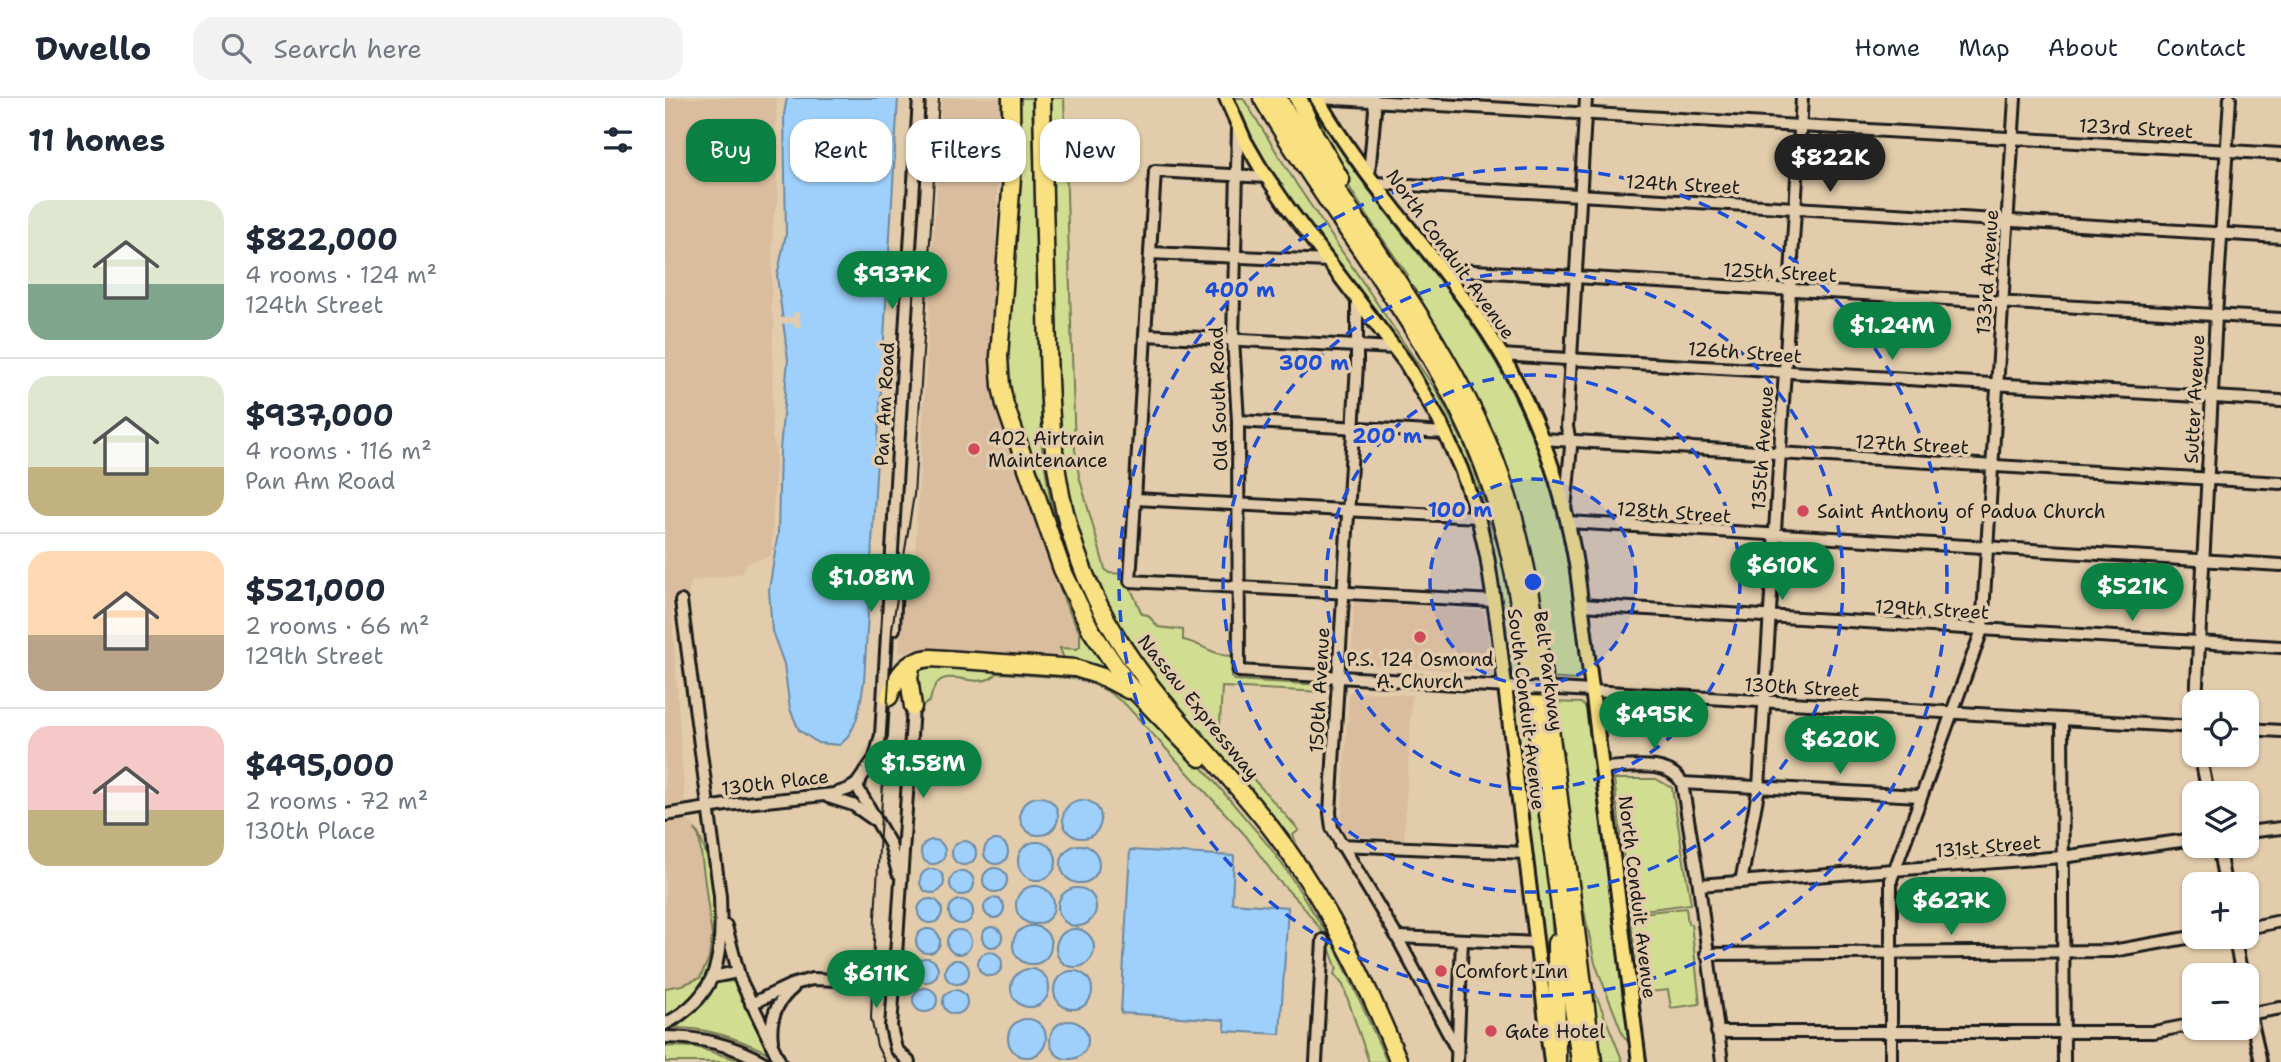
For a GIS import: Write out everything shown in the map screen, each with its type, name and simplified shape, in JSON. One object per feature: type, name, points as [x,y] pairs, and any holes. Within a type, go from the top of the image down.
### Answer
[{"type":"highway","points":[[1011,98],[1011,201],[999,358],[1002,395],[1067,581],[1098,642],[1139,697],[1225,785],[1310,884]]},
{"type":"highway","name":"Nassau Expressway","points":[[1042,98],[1051,440],[1058,490],[1075,551],[1100,608],[1140,673],[1272,829],[1310,884],[1347,946],[1399,1062]]},
{"type":"highway","points":[[1298,98],[1332,165],[1389,255],[1425,324]]},
{"type":"highway","name":"Belt Parkway","points":[[1267,100],[1321,167],[1425,324],[1471,406],[1507,493],[1531,597],[1593,1062]]},
{"type":"highway","name":"Belt Parkway","points":[[1267,100],[1306,170],[1418,338],[1455,404],[1482,462],[1505,534],[1517,596],[1580,1062]]},
{"type":"highway","points":[[889,697],[898,675],[912,663],[931,658],[1068,667],[1103,677],[1139,697]]},
{"type":"highway","points":[[912,663],[909,677],[913,707]]},
{"type":"highway","points":[[1557,783],[1572,839],[1603,1062]]},
{"type":"highway","points":[[1556,878],[1557,1062]]},
{"type":"main road","name":"South Conduit Avenue","points":[[1226,98],[1252,153],[1267,177],[1420,386],[1446,433],[1478,517],[1494,601],[1551,1062]]},
{"type":"main road","name":"North Conduit Avenue","points":[[1318,98],[1335,128],[1480,321],[1501,355],[1542,439],[1566,517],[1581,605],[1639,1062]]},
{"type":"street","name":"Pan Am Road","points":[[856,785],[875,758],[880,743],[919,98]]},
{"type":"street","name":"123rd Street","points":[[1318,98],[1373,99],[1585,114],[2281,154]]},
{"type":"street","points":[[1566,517],[1570,440],[1567,427],[1586,98]]},
{"type":"street","name":"135th Avenue","points":[[1741,882],[1759,787],[1802,98]]},
{"type":"street","name":"133rd Avenue","points":[[1891,1062],[1891,880],[1919,796],[1982,630],[2015,98]]},
{"type":"street","name":"Sutter Avenue","points":[[2196,690],[2230,98]]},
{"type":"street","points":[[1373,99],[1373,178]]},
{"type":"street","name":"Old South Road","points":[[1238,125],[1233,339],[1238,421],[1239,671]]},
{"type":"street","points":[[1267,177],[1154,171],[1131,581],[1494,601]]},
{"type":"street","name":"124th Street","points":[[1373,178],[1581,196],[2281,237]]},
{"type":"street","points":[[1150,253],[1328,261]]},
{"type":"street","name":"125th Street","points":[[1445,273],[1458,270],[2281,319]]},
{"type":"street","name":"150th Avenue","points":[[1357,300],[1353,427],[1330,813],[1332,828],[1340,845],[1397,937],[1457,1056]]},
{"type":"street","points":[[1145,335],[1394,348]]},
{"type":"street","name":"126th Street","points":[[1501,355],[2281,401]]},
{"type":"street","points":[[1238,421],[1446,433]]},
{"type":"street","name":"127th Street","points":[[1542,439],[2281,483]]},
{"type":"street","points":[[1135,499],[1478,517]]},
{"type":"street","name":"Pan Am Road","points":[[856,785],[875,771],[884,755],[897,570],[896,503]]},
{"type":"street","name":"128th Street","points":[[1566,517],[1775,536],[2281,565]]},
{"type":"street","points":[[681,601],[720,895],[737,972],[780,1062]]},
{"type":"street","name":"129th Street","points":[[1581,605],[2281,647]]},
{"type":"street","name":"130th Street","points":[[1239,671],[2182,726]]},
{"type":"street","points":[[905,1059],[894,1045],[891,1033],[913,707]]},
{"type":"street","points":[[2062,719],[2064,1062]]},
{"type":"street","points":[[2259,729],[2281,730]]},
{"type":"street","points":[[1602,768],[1657,767],[1672,772],[1682,783],[1699,886],[1722,1062]]},
{"type":"street","points":[[1682,783],[1919,796]]},
{"type":"street","name":"130th Place","points":[[665,815],[842,792],[856,785],[895,855],[899,890]]},
{"type":"street","points":[[822,795],[853,805],[879,825]]},
{"type":"street","points":[[2259,831],[2281,828]]},
{"type":"street","name":"131st Street","points":[[1699,886],[2062,857],[2182,841]]},
{"type":"street","points":[[1340,845],[1526,853]]},
{"type":"street","points":[[665,1024],[691,1006],[713,977],[721,944],[720,895]]},
{"type":"street","points":[[2259,926],[2281,921]]},
{"type":"street","points":[[1397,937],[1537,943]]},
{"type":"street","points":[[1706,954],[2112,951],[2182,939]]},
{"type":"street","points":[[1316,1062],[1323,940]]},
{"type":"street","points":[[1457,1056],[1462,940]]},
{"type":"street","points":[[713,977],[737,972]]},
{"type":"street","points":[[751,1004],[800,982],[824,978],[894,982]]},
{"type":"street","points":[[773,1048],[771,1030],[776,1007],[800,982]]},
{"type":"street","points":[[2259,1012],[2281,1008]]},
{"type":"street","points":[[1717,1032],[2154,1032],[2182,1027]]},
{"type":"street","points":[[665,1037],[715,1043],[763,1062]]},
{"type":"street","points":[[2255,1040],[2261,1062]]},
{"type":"shaded area","points":[[665,98],[777,98],[776,122],[776,119],[686,119],[686,182],[776,182],[776,164],[778,199],[773,220],[771,310],[775,324],[772,438],[776,448],[771,556],[745,564],[743,573],[692,581],[689,598],[671,601],[686,819],[701,834],[715,939],[710,970],[760,1062],[665,1062]]},
{"type":"shaded area","points":[[942,98],[1000,98],[999,119],[941,119]]},
{"type":"shaded area","points":[[937,182],[997,182],[992,357],[1081,634],[1077,648],[1062,649],[1066,662],[899,652],[906,574],[915,552]]},
{"type":"shaded area","name":"P.S. 124 Osmond A. Church","points":[[1354,601],[1484,611],[1492,673],[1351,664]]},
{"type":"shaded area","points":[[1349,691],[1412,695],[1404,839],[1344,835],[1341,828]]},
{"type":"green space","points":[[1001,98],[1003,98],[1003,119],[1001,119]]},
{"type":"green space","points":[[1014,98],[1032,98],[1042,449],[1051,504],[1091,627],[1002,382],[1010,182],[1026,182],[1026,119],[1013,119]]},
{"type":"green space","points":[[1048,98],[1064,98],[1065,119],[1049,119]]},
{"type":"green space","points":[[1231,98],[1243,98],[1297,185],[1437,392],[1464,444],[1506,573],[1516,630],[1513,632],[1523,677],[1509,672],[1495,568],[1472,482],[1432,396],[1409,360],[1281,192],[1249,140]]},
{"type":"green space","points":[[1301,98],[1309,98],[1343,155],[1464,313],[1509,386],[1533,438],[1559,519],[1583,677],[1576,680],[1548,678],[1545,637],[1533,561],[1502,453],[1430,317],[1405,277],[1408,275],[1350,189]]},
{"type":"green space","points":[[1002,182],[1005,182],[995,358],[1057,568],[1121,684],[1065,661],[1060,648],[1077,649],[1080,646],[1080,633],[1050,562],[998,409],[992,372]]},
{"type":"green space","points":[[1050,182],[1067,182],[1075,450],[1079,476],[1105,569],[1109,573],[1125,574],[1125,585],[1131,589],[1142,614],[1148,615],[1158,627],[1183,630],[1183,640],[1232,656],[1231,677],[1234,680],[1324,685],[1323,692],[1222,687],[1219,741],[1299,830],[1293,835],[1296,843],[1293,845],[1147,672],[1114,626],[1081,551],[1058,448]]},
{"type":"green space","points":[[928,663],[1071,672],[1127,695],[1140,705],[1202,767],[1269,846],[1289,874],[1335,947],[1387,1062],[1369,1062],[1343,985],[1334,974],[1337,969],[1324,934],[1278,880],[1246,836],[1126,705],[1107,691],[1083,679],[998,673],[990,679],[980,681],[946,678],[939,681],[930,701],[916,711],[913,671]]},
{"type":"green space","points":[[1518,700],[1526,700],[1548,870],[1553,942],[1551,1005],[1514,706]]},
{"type":"green space","points":[[1551,702],[1581,703],[1586,708],[1629,1043],[1623,1035],[1595,963],[1580,891],[1561,757],[1564,754]]},
{"type":"green space","points":[[1614,779],[1656,779],[1672,788],[1691,904],[1635,911],[1630,907]]},
{"type":"green space","points":[[695,829],[703,844],[713,887],[715,936],[712,960],[707,979],[699,994],[665,1020],[665,988],[700,978],[709,958],[712,937],[699,837]]},
{"type":"green space","points":[[1686,908],[1688,924],[1691,924],[1700,1004],[1671,1008],[1668,990],[1640,993],[1630,914]]},
{"type":"green space","points":[[1586,970],[1623,1062],[1599,1062]]},
{"type":"green space","points":[[734,981],[768,1053],[723,1035],[676,1028],[704,1003],[716,983]]},
{"type":"green space","points":[[1562,983],[1575,1062],[1561,1062]]},
{"type":"green space","points":[[665,1046],[695,1047],[745,1062],[665,1062]]},
{"type":"water","points":[[787,98],[898,98],[864,681],[855,723],[840,745],[818,743],[799,730],[790,709],[784,664],[772,631],[769,590],[778,534],[780,450],[788,359],[777,276],[786,234],[784,114]]},
{"type":"water","points":[[1039,797],[1052,803],[1058,816],[1052,829],[1039,835],[1026,829],[1020,816],[1026,803]]},
{"type":"water","points":[[1082,800],[1095,806],[1101,819],[1095,832],[1082,838],[1069,832],[1063,819],[1069,806]]},
{"type":"water","points":[[933,840],[942,843],[945,852],[942,861],[933,864],[924,861],[921,852],[924,843]]},
{"type":"water","points":[[996,840],[1005,843],[1008,852],[1005,861],[996,864],[987,861],[984,852],[987,843]]},
{"type":"water","points":[[964,841],[973,844],[976,853],[973,862],[964,865],[955,862],[952,853],[955,844]]},
{"type":"water","points":[[1037,842],[1050,848],[1056,861],[1050,874],[1037,880],[1024,874],[1018,861],[1024,848]]},
{"type":"water","points":[[1080,845],[1093,851],[1099,864],[1093,877],[1080,883],[1067,877],[1061,864],[1067,851]]},
{"type":"water","points":[[1130,850],[1234,856],[1232,903],[1288,907],[1280,1034],[1225,1031],[1224,1020],[1121,1013]]},
{"type":"water","points":[[995,868],[1004,871],[1007,880],[1004,889],[995,892],[986,889],[983,880],[986,871]]},
{"type":"water","points":[[932,869],[941,872],[944,881],[941,890],[932,893],[923,890],[920,881],[923,872]]},
{"type":"water","points":[[962,871],[971,874],[974,883],[971,892],[962,895],[953,892],[950,883],[953,874]]},
{"type":"water","points":[[1035,886],[1048,892],[1054,905],[1048,918],[1035,924],[1022,918],[1016,905],[1022,892]]},
{"type":"water","points":[[1077,888],[1090,894],[1096,907],[1090,920],[1077,926],[1064,920],[1058,907],[1064,894]]},
{"type":"water","points":[[994,898],[1001,901],[1004,908],[1001,915],[994,918],[987,915],[984,908],[987,901]]},
{"type":"water","points":[[930,899],[939,902],[942,911],[939,920],[930,923],[921,920],[918,911],[921,902]]},
{"type":"water","points":[[961,900],[970,903],[973,912],[970,921],[961,924],[952,921],[949,912],[952,903]]},
{"type":"water","points":[[1032,926],[1045,932],[1051,945],[1045,958],[1032,964],[1019,958],[1013,945],[1019,932]]},
{"type":"water","points":[[992,927],[999,930],[1002,937],[999,944],[992,947],[985,944],[982,937],[985,930]]},
{"type":"water","points":[[928,929],[937,932],[940,941],[937,950],[928,953],[919,950],[916,941],[919,932]]},
{"type":"water","points":[[1075,929],[1088,935],[1094,948],[1088,961],[1075,967],[1062,961],[1056,948],[1062,935]]},
{"type":"water","points":[[959,930],[968,933],[971,942],[968,951],[959,954],[950,951],[947,942],[950,933]]},
{"type":"water","points":[[990,952],[999,955],[1002,964],[999,973],[990,976],[981,973],[978,964],[981,955]]},
{"type":"water","points":[[926,958],[935,961],[938,970],[935,979],[926,982],[917,979],[914,970],[917,961]]},
{"type":"water","points":[[957,960],[966,963],[969,972],[966,981],[957,984],[948,981],[945,972],[948,963]]},
{"type":"water","points":[[1030,969],[1043,975],[1049,988],[1043,1001],[1030,1007],[1017,1001],[1011,988],[1017,975]]},
{"type":"water","points":[[1073,971],[1086,977],[1092,990],[1086,1003],[1073,1009],[1060,1003],[1054,990],[1060,977]]},
{"type":"water","points":[[925,988],[934,991],[937,1000],[934,1009],[925,1012],[916,1009],[913,1000],[916,991]]},
{"type":"water","points":[[955,990],[964,993],[967,1002],[964,1011],[955,1014],[946,1011],[943,1002],[946,993]]},
{"type":"water","points":[[1027,1019],[1040,1025],[1046,1038],[1040,1051],[1027,1057],[1014,1051],[1008,1038],[1014,1025]]},
{"type":"water","points":[[1069,1021],[1082,1027],[1088,1040],[1082,1053],[1069,1059],[1056,1053],[1050,1040],[1056,1027]]},
{"type":"pier","points":[[793,312],[799,313],[801,327],[794,327],[793,323],[778,324],[777,318],[793,317]]},
{"type":"tram line","points":[[885,1062],[877,1046],[871,1018],[875,917],[892,629],[914,495],[939,98]]},
{"type":"place","name":"402 Airtrain Maintenance","points":[[974,449]]},
{"type":"place","name":"Saint Anthony of Padua Church","points":[[1803,511]]},
{"type":"place","name":"P.S. 124 Osmond A. Church","points":[[1420,637]]},
{"type":"place","name":"Comfort Inn","points":[[1441,971]]},
{"type":"place","name":"Gate Hotel","points":[[1491,1031]]}]
